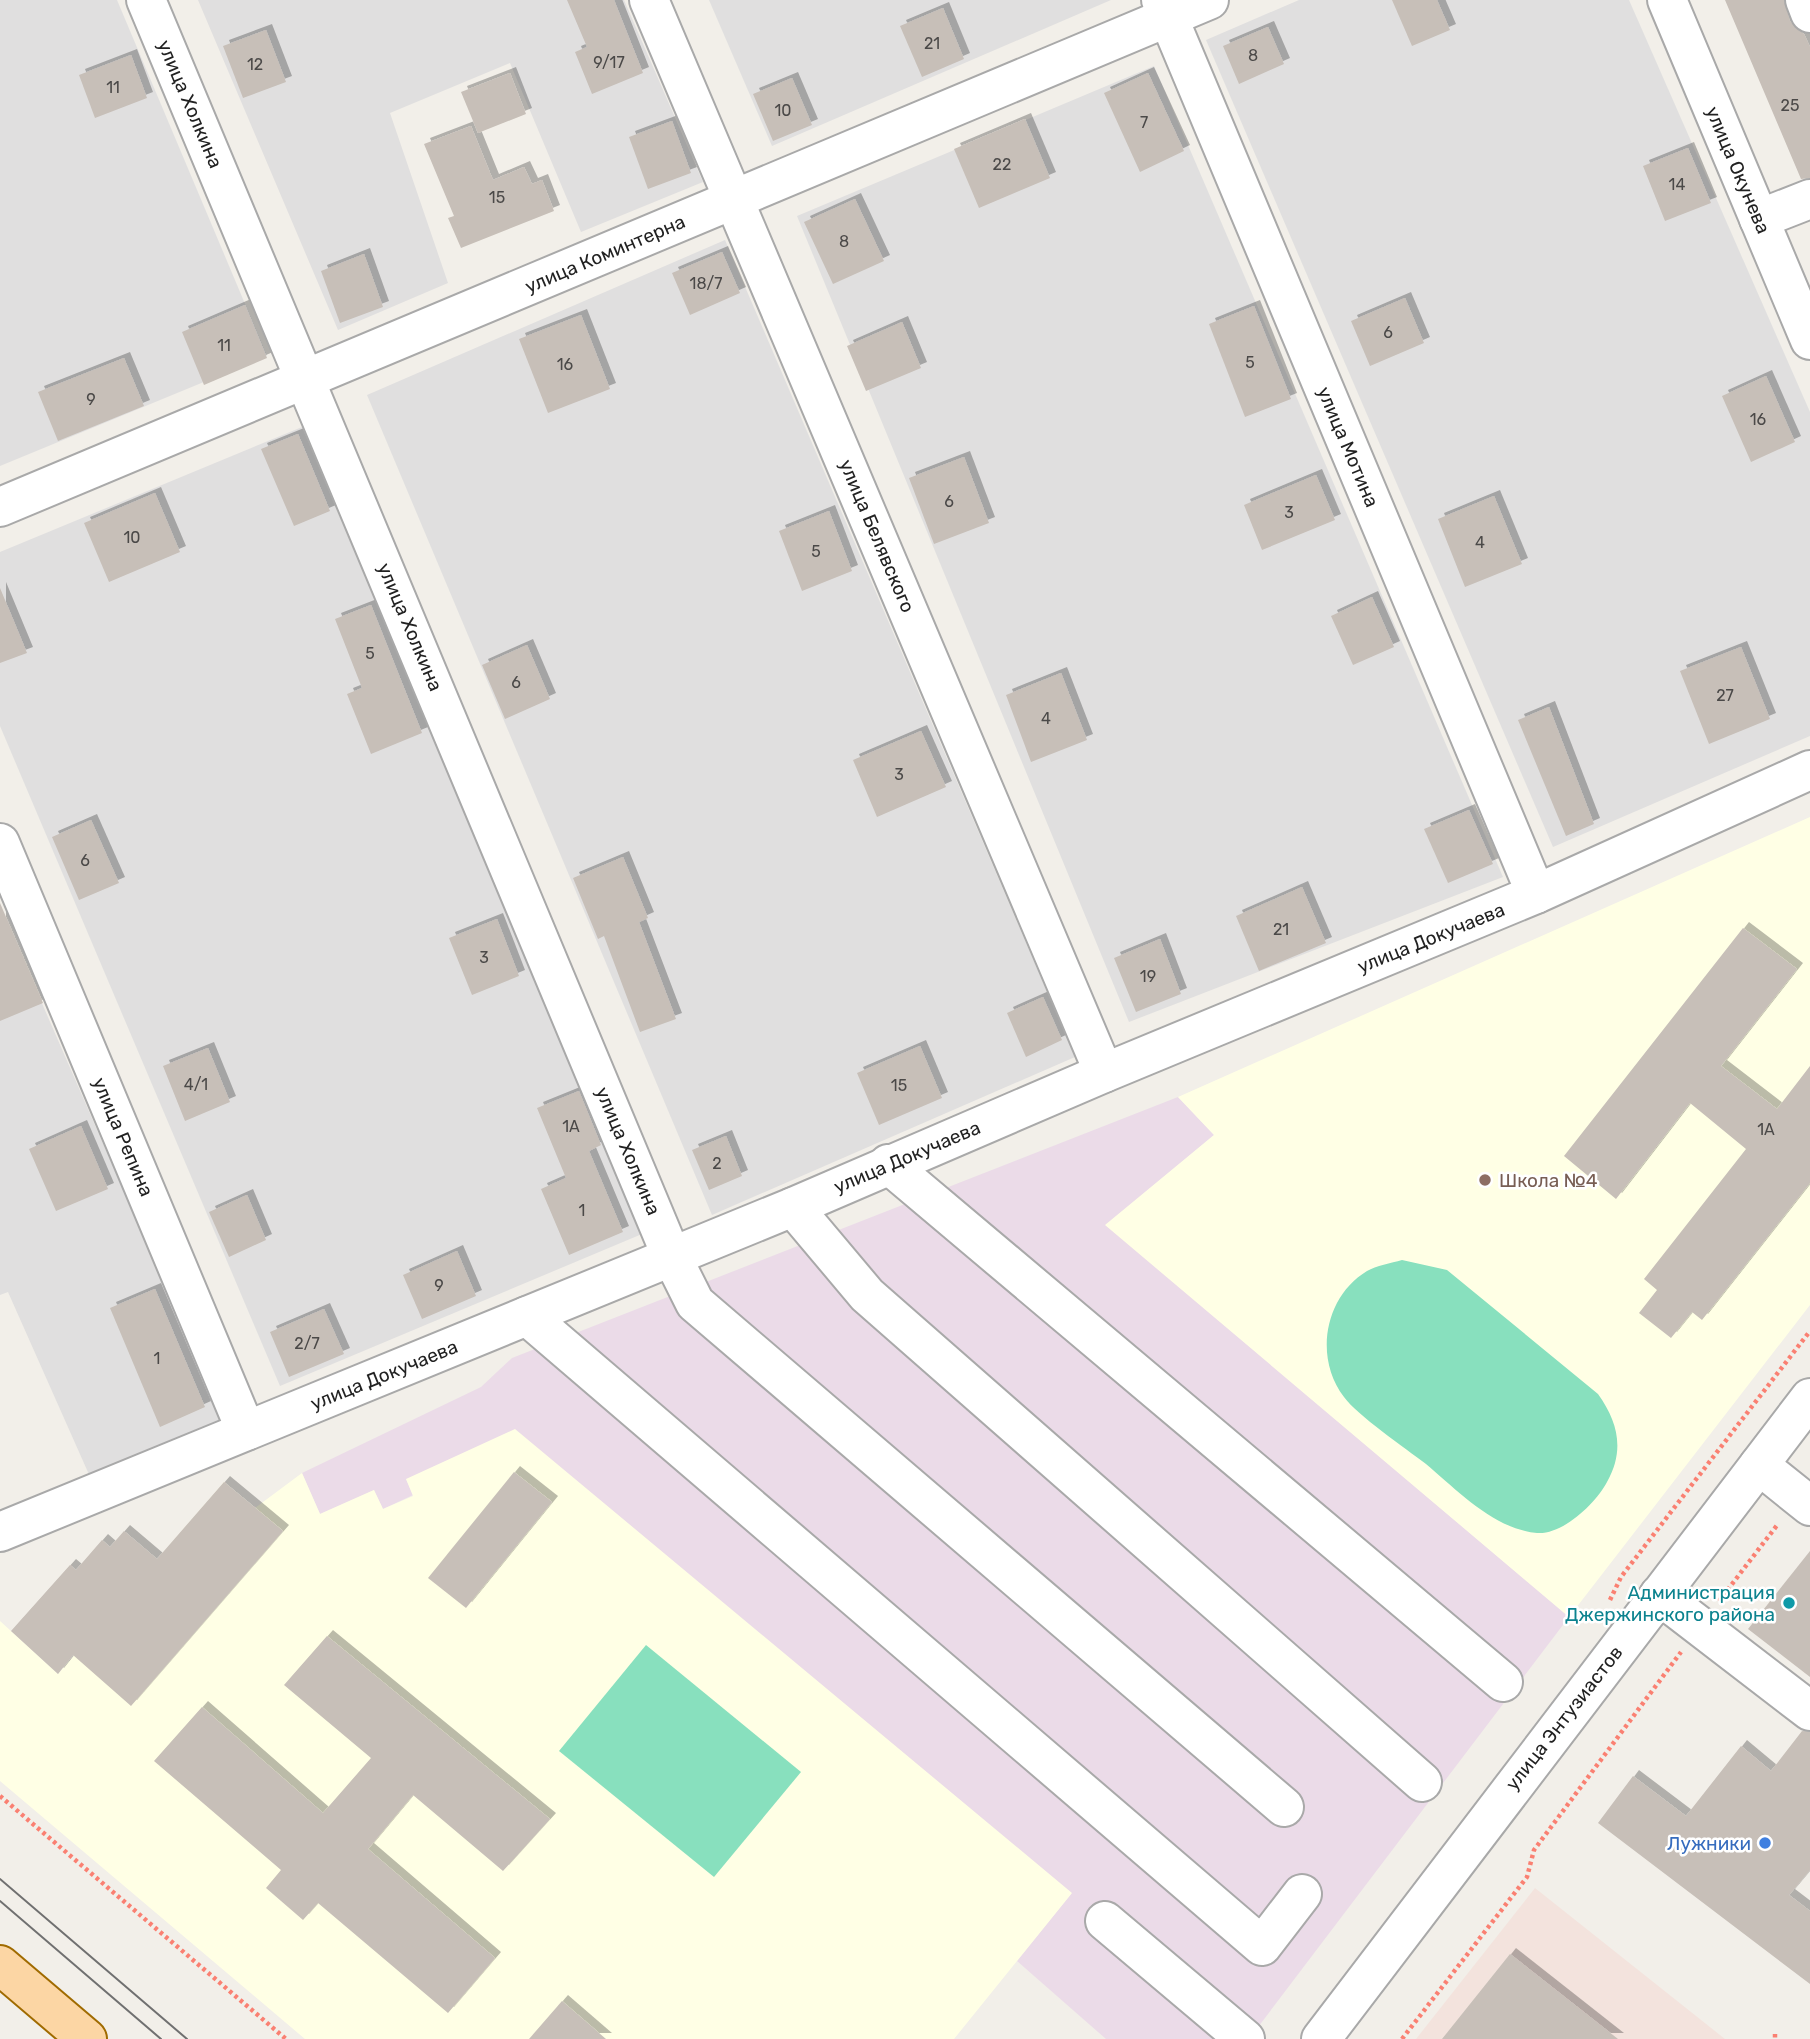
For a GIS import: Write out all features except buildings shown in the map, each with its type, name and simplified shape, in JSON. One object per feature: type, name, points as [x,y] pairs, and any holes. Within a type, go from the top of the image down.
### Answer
[{"type":"main road","points":[[0,1965],[87,2039]]},
{"type":"street","name":"улица Холкина","points":[[146,0],[671,1255],[695,1303],[1284,1807]]},
{"type":"street","name":"улица Белявского","points":[[649,0],[1104,1073]]},
{"type":"street","name":"улица Коминтерна","points":[[0,507],[735,200],[1165,9],[1209,0]]},
{"type":"street","name":"улица Окунева","points":[[1667,0],[1810,340]]},
{"type":"street","points":[[1805,0],[1810,13]]},
{"type":"street","name":"улица Мотина","points":[[1165,9],[1536,894]]},
{"type":"street","points":[[1759,219],[1810,199]]},
{"type":"street","name":"улица Докучаева","points":[[0,1532],[793,1207],[1104,1073],[1536,894],[1810,770]]},
{"type":"street","name":"улица Репина","points":[[0,843],[246,1431]]},
{"type":"street","points":[[888,1164],[1503,1682]]},
{"type":"street","points":[[793,1207],[867,1295],[1422,1782]]},
{"type":"street","points":[[527,1316],[1262,1946],[1302,1894]]},
{"type":"street","name":"улица Энтузиастов","points":[[1321,2039],[1759,1465],[1808,1406]]},
{"type":"street","points":[[1759,1465],[1804,1501]]},
{"type":"street","points":[[1659,1595],[1810,1711]]},
{"type":"street","points":[[1105,1921],[1245,2039]]},
{"type":"path","points":[[1402,2039],[1528,1877],[1534,1850],[1700,1626],[1804,1501]]},
{"type":"path","points":[[0,1796],[286,2039]]},
{"type":"shaded area","points":[[0,0],[117,0],[267,356],[0,466]]},
{"type":"shaded area","points":[[198,0],[624,0],[703,182],[581,232],[510,63],[390,113],[448,283],[338,330]]},
{"type":"shaded area","points":[[709,0],[1111,0],[772,146]]},
{"type":"shaded area","points":[[1299,0],[1629,0],[1810,412],[1810,736],[1553,847],[1206,40]]},
{"type":"shaded area","points":[[1154,66],[1503,877],[1129,1022],[797,216]]},
{"type":"shaded area","points":[[725,240],[1075,1057],[712,1215],[367,395]]},
{"type":"shaded area","points":[[302,427],[642,1234],[280,1386],[0,726],[0,552]]},
{"type":"shaded area","name":"Школа №4","points":[[1810,817],[1810,1305],[1569,1617],[1105,1225],[1214,1135],[1178,1097]]},
{"type":"shaded area","points":[[0,907],[223,1419],[91,1479],[8,1292],[0,1295]]},
{"type":"shaded area","points":[[1178,1097],[1214,1135],[1106,1225],[1569,1617],[1249,2039],[1106,2039],[1017,1961],[1071,1894],[406,1479],[413,1495],[383,1509],[374,1490],[320,1514],[302,1473],[481,1387],[512,1358]]},
{"type":"shaded area","points":[[515,1429],[1072,1893],[954,2039],[305,2039],[0,1781],[0,1621],[58,1674],[224,1482],[255,1508],[302,1473],[320,1514],[374,1490],[383,1509],[413,1496],[406,1479]]},
{"type":"shaded area","points":[[1535,1888],[1725,2039],[1416,2039]]},
{"type":"green space","points":[[1402,1260],[1447,1270],[1598,1394],[1605,1405],[1617,1436],[1613,1470],[1595,1499],[1568,1523],[1557,1529],[1537,1533],[1521,1530],[1491,1517],[1370,1422],[1344,1397],[1329,1365],[1328,1329],[1333,1312],[1352,1282],[1367,1271]]},
{"type":"green space","points":[[646,1645],[801,1772],[714,1877],[559,1751]]},
{"type":"tram line","points":[[0,1879],[187,2039]]},
{"type":"tram line","points":[[0,1901],[161,2039]]},
{"type":"place","name":"Школа №4","points":[[1485,1180]]},
{"type":"place","name":"Администрация Джержинского района","points":[[1789,1603]]},
{"type":"place","name":"Лужники","points":[[1765,1843]]}]
